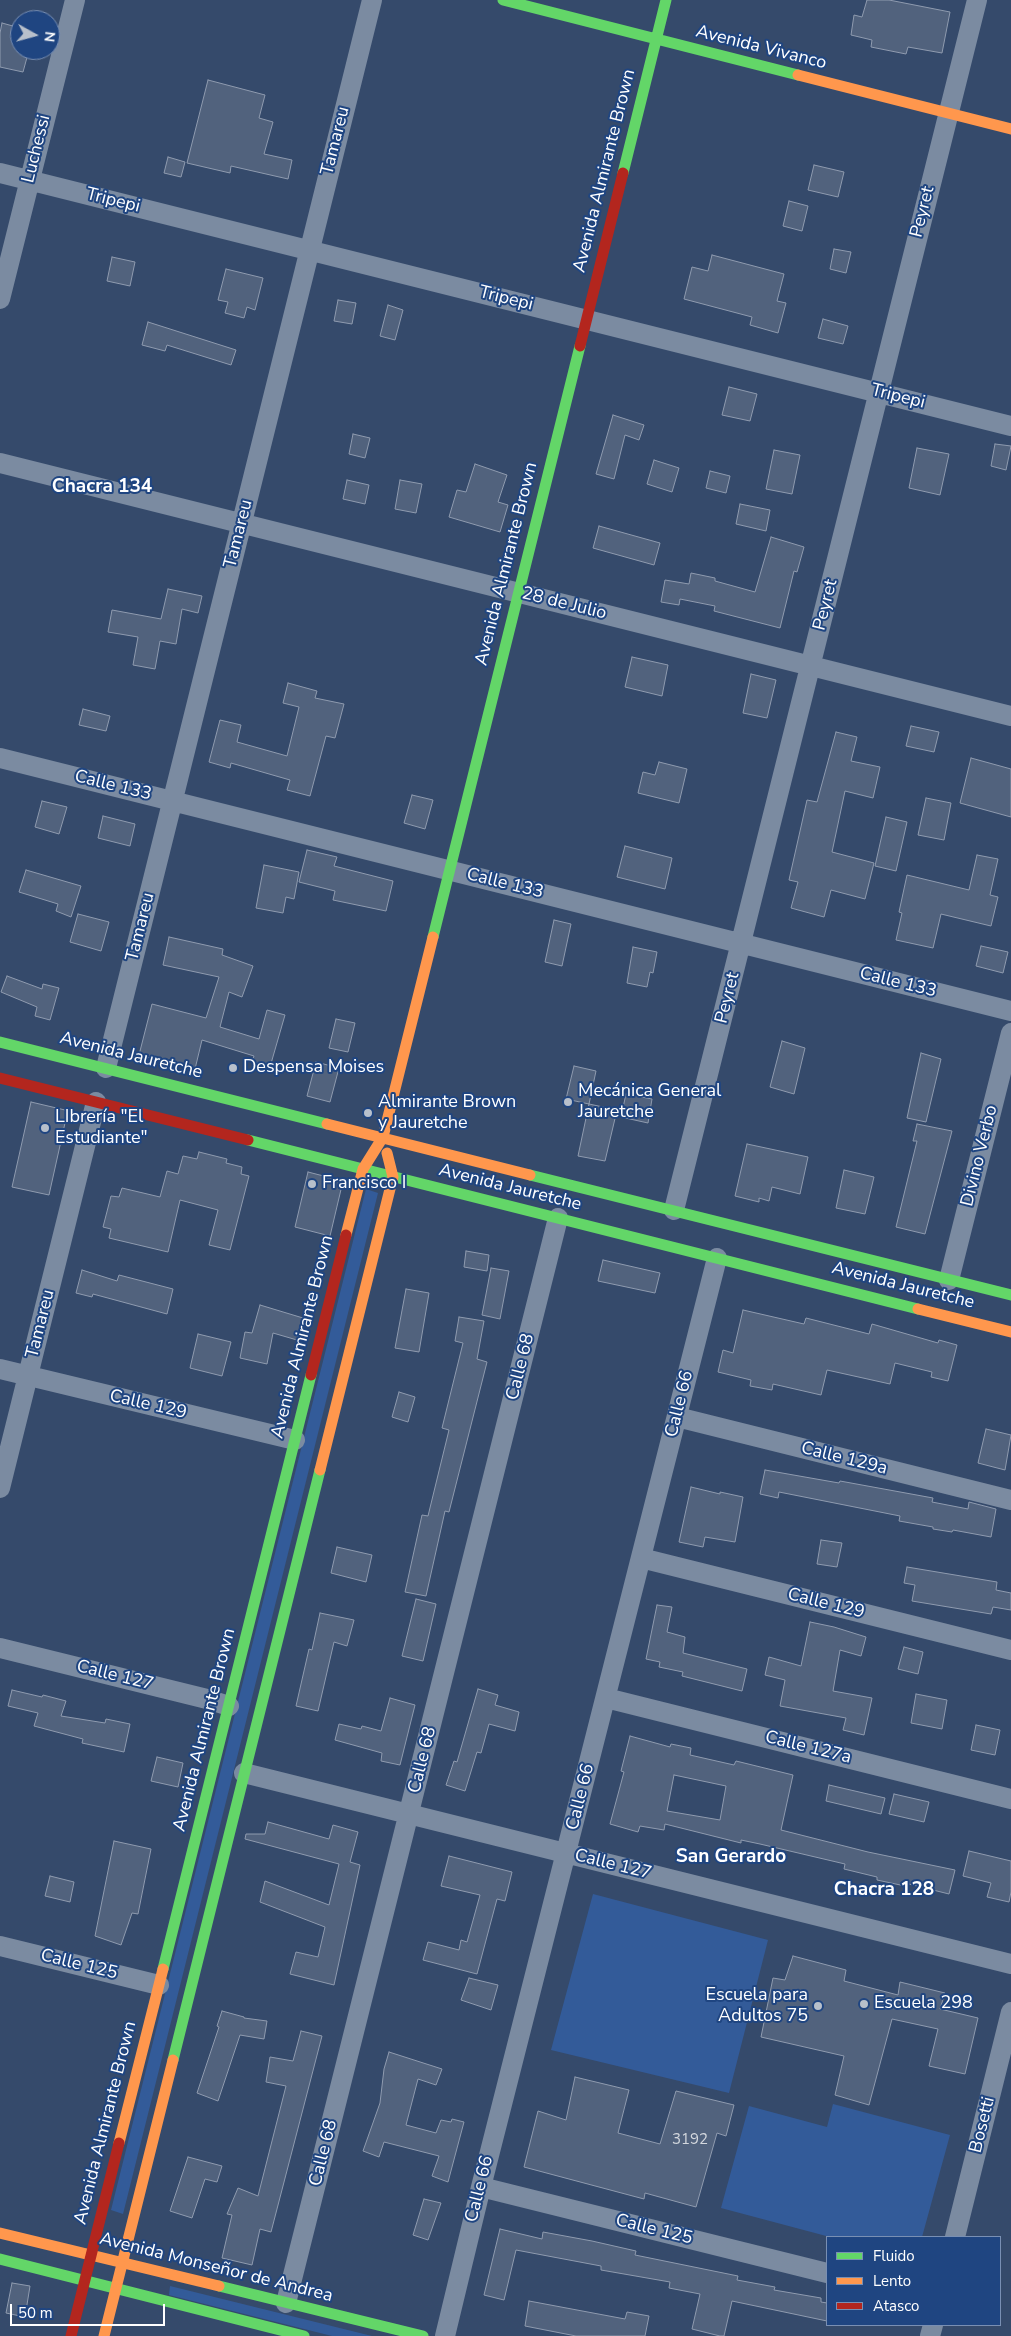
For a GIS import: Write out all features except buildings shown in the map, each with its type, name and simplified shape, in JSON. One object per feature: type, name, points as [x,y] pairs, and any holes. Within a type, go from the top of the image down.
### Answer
[{"type":"main road","name":"Avenida Vivanco","points":[[503,0],[1011,129]]},
{"type":"main road","name":"Avenida Almirante Brown","points":[[71,2336],[362,1169],[383,1137],[666,0]]},
{"type":"main road","name":"Avenida Jauretche","points":[[0,1042],[1011,1295]]},
{"type":"main road","name":"Avenida Jauretche","points":[[0,1078],[1011,1332]]},
{"type":"main road","name":"Avenida Almirante Brown","points":[[104,2336],[393,1177],[383,1137]]},
{"type":"main road","name":"Avenida Monseñor de Andrea","points":[[0,2233],[423,2336]]},
{"type":"main road","points":[[0,2259],[304,2336]]},
{"type":"street","name":"Luchessi","points":[[0,299],[75,0]]},
{"type":"street","name":"Tamareu","points":[[106,1068],[308,250],[372,0]]},
{"type":"street","name":"Peyret","points":[[674,1210],[811,666],[877,392],[977,0]]},
{"type":"street","name":"Tripepi","points":[[0,172],[1011,426]]},
{"type":"street","name":"28 de Julio","points":[[0,463],[1011,716]]},
{"type":"street","name":"Calle 133","points":[[0,758],[1011,1011]]},
{"type":"street","name":"Divino Verbo","points":[[950,1280],[1011,1033]]},
{"type":"street","name":"Tamareu","points":[[0,1488],[96,1102]]},
{"type":"street","name":"Calle 68","points":[[286,2302],[410,1815],[558,1218]]},
{"type":"street","name":"Calle 66","points":[[445,2336],[480,2188],[717,1258]]},
{"type":"street","name":"Calle 129","points":[[0,1369],[295,1440]]},
{"type":"street","name":"Calle 129a","points":[[677,1417],[1011,1500]]},
{"type":"street","name":"Calle 129","points":[[641,1558],[1011,1650]]},
{"type":"street","name":"Calle 127","points":[[0,1648],[229,1706]]},
{"type":"street","name":"Calle 127a","points":[[606,1698],[1011,1799]]},
{"type":"street","name":"Calle 127","points":[[244,1773],[1011,1964]]},
{"type":"street","name":"Calle 125","points":[[0,1946],[159,1985]]},
{"type":"street","name":"Bosetti","points":[[954,2236],[1011,2012]]},
{"type":"street","name":"Calle 125","points":[[480,2188],[826,2273]]},
{"type":"shaded area","points":[[366,1189],[378,1193],[123,2214],[111,2210]]},
{"type":"shaded area","points":[[593,1894],[768,1940],[729,2093],[551,2050]]},
{"type":"shaded area","points":[[833,2104],[950,2135],[922,2236],[826,2236],[721,2208],[749,2106],[827,2127]]},
{"type":"shaded area","points":[[170,2286],[372,2336],[332,2336],[169,2295]]},
{"type":"traffic: fast","points":[[503,0],[798,75]]},
{"type":"traffic: fast","points":[[623,173],[666,0]]},
{"type":"traffic: fast","points":[[433,937],[580,346]]},
{"type":"traffic: fast","points":[[0,1042],[327,1124]]},
{"type":"traffic: fast","points":[[248,1140],[918,1309]]},
{"type":"traffic: fast","points":[[530,1175],[1011,1295]]},
{"type":"traffic: fast","points":[[163,1969],[311,1375]]},
{"type":"traffic: fast","points":[[173,2060],[320,1470]]},
{"type":"traffic: fast","points":[[0,2259],[304,2336]]},
{"type":"traffic: fast","points":[[219,2286],[423,2336]]},
{"type":"traffic: slow","points":[[798,75],[1011,129]]},
{"type":"traffic: slow","points":[[346,1235],[363,1169],[383,1137],[433,937]]},
{"type":"traffic: slow","points":[[327,1124],[530,1175]]},
{"type":"traffic: slow","points":[[320,1470],[393,1177],[387,1153]]},
{"type":"traffic: slow","points":[[918,1309],[1011,1332]]},
{"type":"traffic: slow","points":[[119,2143],[163,1969]]},
{"type":"traffic: slow","points":[[104,2336],[173,2060]]},
{"type":"traffic: slow","points":[[0,2233],[219,2286]]},
{"type":"traffic: jam","points":[[580,346],[623,173]]},
{"type":"traffic: jam","points":[[0,1078],[248,1140]]},
{"type":"traffic: jam","points":[[311,1375],[346,1235]]},
{"type":"traffic: jam","points":[[71,2336],[119,2143]]},
{"type":"place","name":"Despensa Moises","points":[[233,1068]]},
{"type":"place","name":"Mecánica General Jauretche","points":[[568,1102]]},
{"type":"place","name":"Almirante Brown y Jauretche","points":[[368,1113]]},
{"type":"place","name":"LIbrería \"El Estudiante\"","points":[[45,1128]]},
{"type":"place","name":"Francisco I","points":[[312,1184]]},
{"type":"place","name":"Escuela 298","points":[[864,2004]]},
{"type":"place","name":"Escuela para Adultos 75","points":[[818,2006]]},
{"type":"district","name":"Chacra 134","points":[[102,487]]},
{"type":"district","name":"San Gerardo","points":[[731,1857]]},
{"type":"district","name":"Chacra 128","points":[[884,1890]]}]
